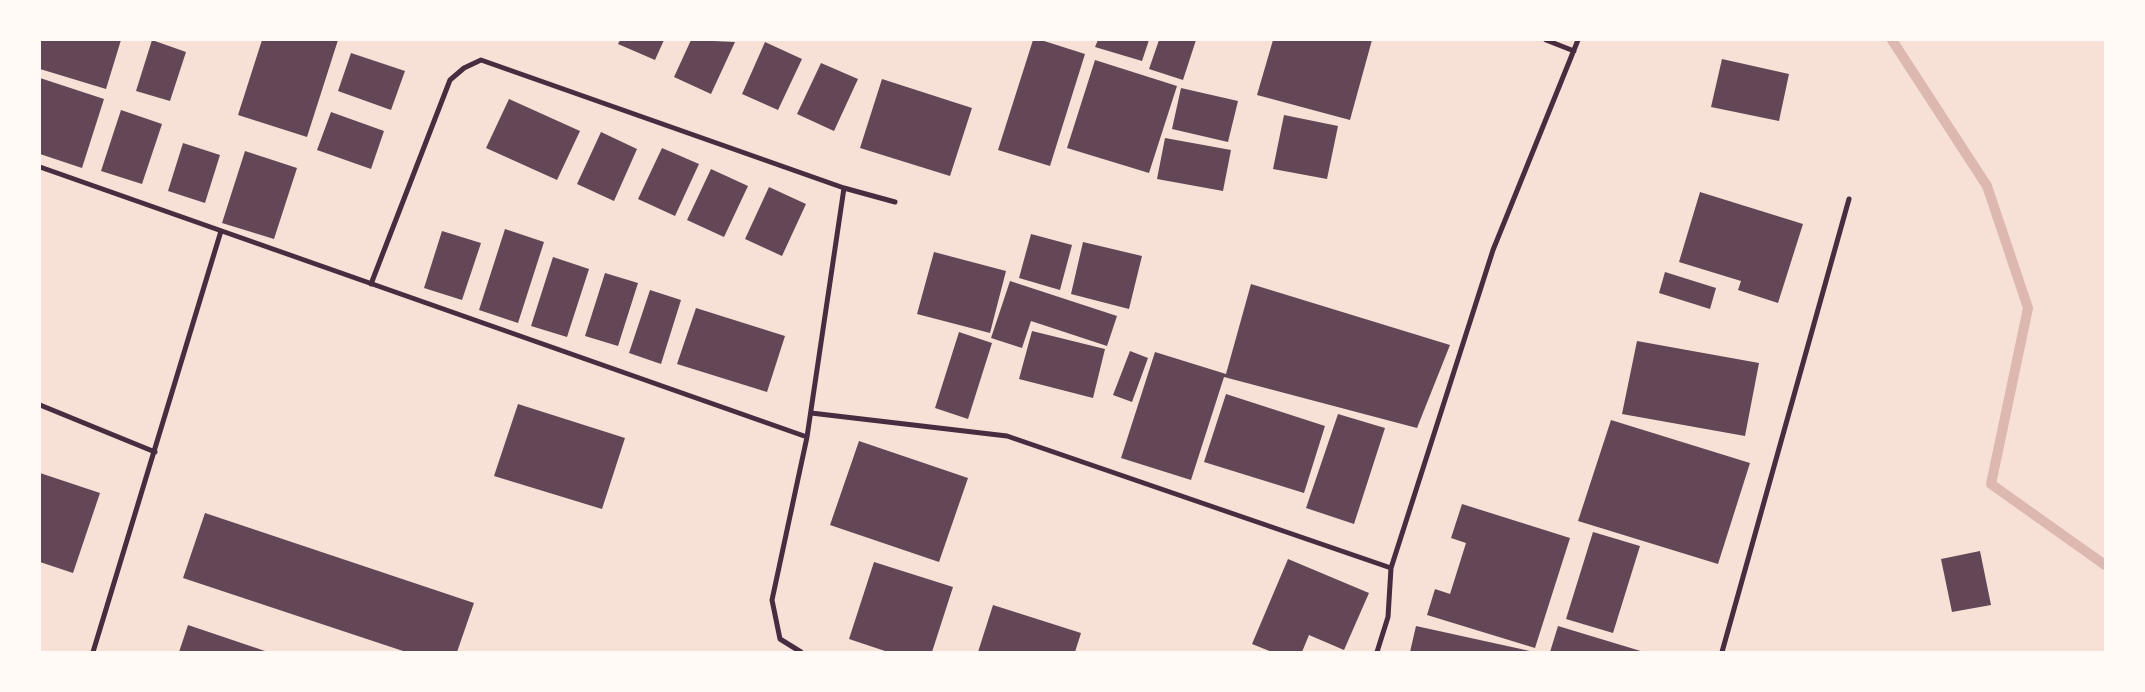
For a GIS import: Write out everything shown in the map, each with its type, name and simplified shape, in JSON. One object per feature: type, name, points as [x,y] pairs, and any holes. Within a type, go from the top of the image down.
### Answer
[{"type":"street","points":[[1546,40],[1574,51]]},
{"type":"street","points":[[1376,652],[1388,618],[1391,568],[1493,250],[1578,40]]},
{"type":"street","points":[[370,284],[450,80],[464,68],[482,60],[844,188],[895,202]]},
{"type":"street","points":[[40,168],[807,437]]},
{"type":"street","points":[[801,652],[780,639],[772,600],[807,437],[844,188]]},
{"type":"street","points":[[1722,652],[1849,199]]},
{"type":"street","points":[[93,652],[222,231]]},
{"type":"street","points":[[40,405],[155,452]]},
{"type":"street","points":[[811,414],[1008,436],[1391,568]]},
{"type":"building","points":[[40,40],[121,40],[106,89],[40,69]]},
{"type":"building","points":[[152,40],[186,52],[170,101],[136,91]]},
{"type":"building","points":[[262,40],[338,40],[307,137],[238,115]]},
{"type":"building","points":[[620,40],[664,40],[655,60],[618,44]]},
{"type":"building","points":[[691,40],[735,42],[711,94],[674,77]]},
{"type":"building","points":[[1033,40],[1041,40],[1085,54],[1050,166],[998,150]]},
{"type":"building","points":[[1098,40],[1149,40],[1142,61],[1095,47]]},
{"type":"building","points":[[1159,40],[1196,40],[1183,80],[1149,69]]},
{"type":"building","points":[[1273,40],[1372,40],[1350,120],[1257,95]]},
{"type":"building","points":[[765,42],[802,59],[778,110],[742,94]]},
{"type":"building","points":[[351,53],[405,71],[391,110],[338,91]]},
{"type":"building","points":[[1722,59],[1789,74],[1779,121],[1711,107]]},
{"type":"building","points":[[1095,60],[1177,86],[1149,173],[1067,148]]},
{"type":"building","points":[[821,63],[858,79],[834,131],[797,114]]},
{"type":"building","points":[[40,78],[104,99],[82,168],[40,154]]},
{"type":"building","points":[[882,79],[972,108],[950,176],[860,148]]},
{"type":"building","points":[[1181,88],[1238,101],[1228,142],[1172,129]]},
{"type":"building","points":[[509,99],[580,131],[557,180],[486,148]]},
{"type":"building","points":[[121,110],[162,124],[142,184],[101,171]]},
{"type":"building","points":[[331,112],[384,131],[371,169],[317,150]]},
{"type":"building","points":[[1284,115],[1338,126],[1327,179],[1273,169]]},
{"type":"building","points":[[601,132],[637,149],[614,201],[577,184]]},
{"type":"building","points":[[1165,138],[1231,150],[1223,191],[1157,179]]},
{"type":"building","points":[[183,143],[220,155],[205,203],[168,191]]},
{"type":"building","points":[[662,148],[699,164],[675,216],[638,199]]},
{"type":"building","points":[[245,151],[297,168],[274,239],[222,223]]},
{"type":"building","points":[[711,169],[748,186],[724,237],[687,220]]},
{"type":"building","points":[[769,187],[806,204],[782,256],[745,239]]},
{"type":"building","points":[[1700,192],[1803,224],[1778,303],[1738,290],[1741,281],[1679,262]]},
{"type":"building","points":[[505,229],[544,242],[518,323],[479,310]]},
{"type":"building","points":[[442,231],[481,243],[462,300],[424,288]]},
{"type":"building","points":[[1031,234],[1072,245],[1060,290],[1019,278]]},
{"type":"building","points":[[1083,242],[1142,256],[1129,309],[1071,294]]},
{"type":"building","points":[[934,252],[1006,271],[990,333],[917,314]]},
{"type":"building","points":[[553,257],[589,269],[567,337],[531,326]]},
{"type":"building","points":[[1665,272],[1716,288],[1710,309],[1659,293]]},
{"type":"building","points":[[605,273],[638,283],[618,346],[585,336]]},
{"type":"building","points":[[1010,281],[1117,316],[1107,346],[1031,321],[1022,348],[991,338]]},
{"type":"building","points":[[1251,284],[1450,345],[1417,428],[1224,377],[1191,480],[1121,458],[1155,352],[1226,374]]},
{"type":"building","points":[[650,290],[681,300],[661,364],[629,353]]},
{"type":"building","points":[[696,308],[785,336],[767,392],[677,364]]},
{"type":"building","points":[[1032,331],[1105,349],[1093,398],[1019,379]]},
{"type":"building","points":[[959,332],[992,343],[968,419],[935,408]]},
{"type":"building","points":[[1637,341],[1759,363],[1745,436],[1622,414]]},
{"type":"building","points":[[1130,351],[1148,358],[1132,402],[1113,395]]},
{"type":"building","points":[[1226,394],[1325,426],[1304,493],[1204,462]]},
{"type":"building","points":[[518,404],[625,438],[602,509],[494,476]]},
{"type":"building","points":[[1338,414],[1385,428],[1354,524],[1306,508]]},
{"type":"building","points":[[1611,420],[1750,463],[1718,564],[1578,521]]},
{"type":"building","points":[[859,441],[968,478],[939,562],[830,525]]},
{"type":"building","points":[[40,473],[100,493],[73,573],[40,562]]},
{"type":"building","points":[[1462,504],[1570,538],[1535,648],[1427,615],[1435,589],[1450,594],[1466,543],[1451,538]]},
{"type":"building","points":[[205,513],[474,603],[457,652],[406,652],[183,578]]},
{"type":"building","points":[[1593,532],[1640,546],[1613,633],[1566,619]]},
{"type":"building","points":[[1980,551],[1991,605],[1952,612],[1941,559]]},
{"type":"building","points":[[1288,559],[1369,593],[1344,650],[1309,635],[1302,652],[1272,652],[1252,644]]},
{"type":"building","points":[[874,562],[953,587],[932,652],[888,652],[849,639]]},
{"type":"building","points":[[993,605],[1081,633],[1075,652],[978,652]]},
{"type":"building","points":[[188,625],[268,652],[179,652]]},
{"type":"building","points":[[1416,626],[1530,651],[1530,652],[1410,652]]},
{"type":"building","points":[[1558,626],[1644,652],[1550,652]]},
{"type":"waterway","points":[[1892,40],[1987,186],[2028,308],[1991,484],[2105,565]]}]
